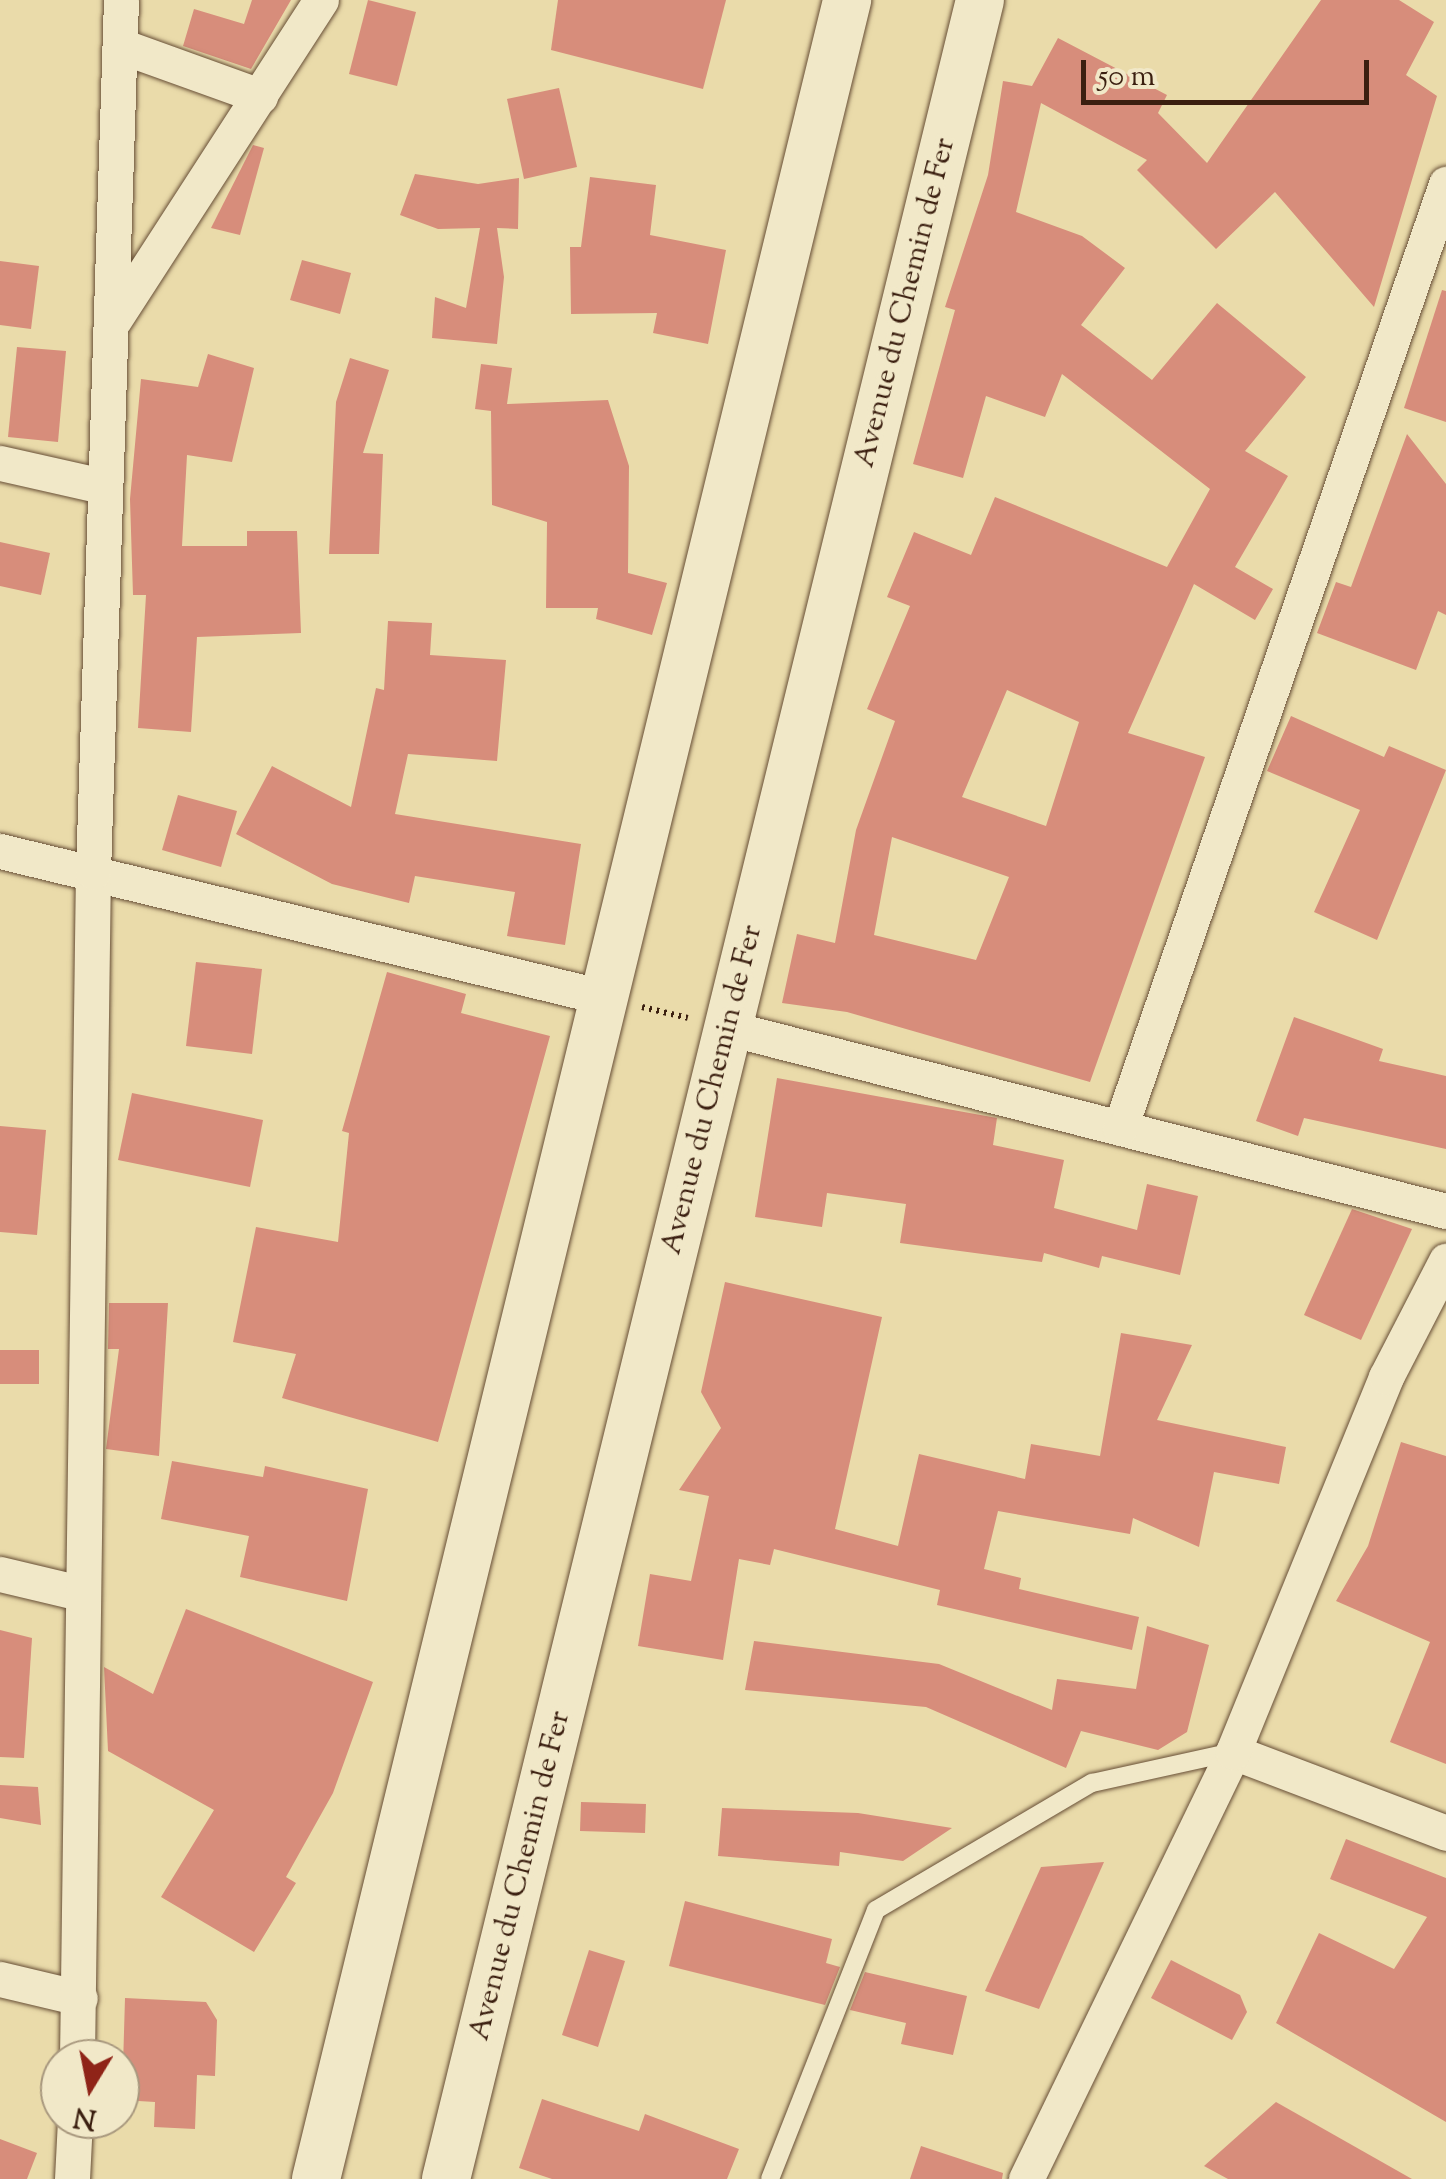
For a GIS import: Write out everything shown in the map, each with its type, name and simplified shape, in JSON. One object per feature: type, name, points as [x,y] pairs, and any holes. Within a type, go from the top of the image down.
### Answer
[{"type":"main road","points":[[316,2179],[846,0]]},
{"type":"main road","name":"Avenue du Chemin de Fer","points":[[446,2179],[980,0]]},
{"type":"street","points":[[79,2039],[80,1593],[93,872],[102,486],[114,321],[121,0]]},
{"type":"street","points":[[114,321],[321,0]]},
{"type":"street","points":[[121,46],[260,96]]},
{"type":"street","points":[[1120,1128],[1446,184]]},
{"type":"street","points":[[0,464],[102,486]]},
{"type":"street","points":[[0,850],[603,997]]},
{"type":"street","points":[[728,1028],[1446,1210]]},
{"type":"street","points":[[1026,2179],[1234,1752],[1386,1377],[1446,1261]]},
{"type":"street","points":[[0,1574],[80,1593]]},
{"type":"street","points":[[1234,1752],[1446,1833]]},
{"type":"street","points":[[0,1979],[80,1998]]},
{"type":"street","points":[[72,2179],[74,2139]]},
{"type":"lane","points":[[770,2179],[876,1910],[1092,1782],[1234,1752]]},
{"type":"building","points":[[252,0],[291,0],[251,69],[183,46],[194,9],[244,24]]},
{"type":"building","points":[[368,0],[416,12],[397,86],[349,74]]},
{"type":"building","points":[[558,0],[726,0],[703,89],[551,50]]},
{"type":"building","points":[[1321,0],[1399,0],[1434,22],[1406,75],[1437,96],[1374,307],[1275,192],[1216,249],[1137,170],[1147,160],[1041,103],[1016,212],[1082,236],[1125,268],[1081,325],[1152,380],[1217,303],[1306,377],[1245,451],[1288,476],[1235,567],[1273,589],[1255,620],[1194,584],[1128,733],[1205,757],[1090,1082],[847,1012],[782,1003],[797,934],[835,943],[856,830],[895,721],[867,709],[910,606],[887,597],[914,532],[971,555],[995,497],[1167,567],[1210,489],[1062,374],[1045,417],[986,396],[963,478],[913,464],[955,310],[945,307],[988,175],[1003,81],[1032,86],[1058,38],[1167,95],[1158,113],[1207,163]],"holes":[[[1007,690],[1079,722],[1046,826],[962,797]],[[892,837],[1009,877],[976,960],[874,935]]]},
{"type":"building","points":[[559,88],[577,167],[524,179],[507,99]]},
{"type":"building","points":[[253,145],[264,148],[240,235],[211,228]]},
{"type":"building","points":[[415,174],[478,184],[519,178],[518,229],[497,228],[504,277],[497,344],[432,338],[435,297],[466,308],[480,228],[438,229],[400,215]]},
{"type":"building","points":[[590,177],[656,185],[650,235],[726,250],[708,344],[653,333],[657,313],[571,314],[570,247],[581,247]]},
{"type":"building","points":[[302,260],[351,273],[340,314],[290,300]]},
{"type":"building","points":[[0,261],[39,266],[31,329],[0,325]]},
{"type":"building","points":[[1442,290],[1446,291],[1446,422],[1404,408]]},
{"type":"building","points":[[17,347],[66,351],[58,442],[8,437]]},
{"type":"building","points":[[208,354],[254,368],[232,462],[187,455],[182,546],[247,546],[247,531],[297,531],[301,633],[197,637],[191,732],[138,728],[146,595],[133,595],[130,499],[141,379],[198,387]]},
{"type":"building","points":[[350,358],[389,370],[363,453],[383,454],[379,554],[329,554],[336,402]]},
{"type":"building","points":[[481,364],[512,368],[507,404],[608,400],[629,466],[628,573],[667,583],[652,635],[596,619],[598,608],[546,608],[547,522],[492,505],[491,411],[475,409]]},
{"type":"building","points":[[1407,434],[1446,484],[1446,615],[1438,611],[1416,670],[1317,633],[1336,582],[1351,587]]},
{"type":"building","points":[[0,542],[50,553],[41,595],[0,586]]},
{"type":"building","points":[[388,621],[432,623],[430,655],[506,660],[497,761],[408,754],[395,814],[581,844],[565,945],[507,936],[515,892],[415,876],[409,903],[332,884],[236,834],[272,766],[351,807],[376,688],[384,690]]},
{"type":"building","points":[[1291,716],[1384,757],[1389,746],[1446,770],[1377,940],[1314,912],[1360,810],[1267,771]]},
{"type":"building","points":[[178,795],[237,811],[221,867],[162,850]]},
{"type":"building","points":[[196,962],[262,969],[252,1054],[186,1046]]},
{"type":"building","points":[[387,972],[466,994],[461,1013],[550,1036],[438,1442],[282,1398],[296,1354],[233,1342],[256,1227],[338,1242],[349,1133],[342,1131]]},
{"type":"building","points":[[1294,1017],[1383,1049],[1379,1061],[1446,1076],[1446,1149],[1304,1118],[1298,1136],[1256,1121]]},
{"type":"building","points":[[777,1078],[997,1118],[993,1145],[1064,1160],[1054,1208],[1137,1230],[1147,1184],[1198,1196],[1180,1275],[1102,1256],[1099,1268],[1044,1253],[1042,1262],[900,1243],[906,1204],[827,1193],[822,1227],[755,1217]]},
{"type":"building","points":[[132,1093],[263,1120],[250,1187],[118,1160]]},
{"type":"building","points":[[0,1126],[46,1130],[37,1235],[0,1232]]},
{"type":"building","points":[[1352,1209],[1412,1229],[1361,1340],[1304,1315]]},
{"type":"building","points":[[725,1282],[882,1317],[835,1529],[898,1546],[919,1454],[1025,1479],[1031,1444],[1100,1456],[1121,1333],[1192,1345],[1157,1420],[1286,1447],[1279,1484],[1214,1472],[1199,1547],[1133,1518],[1130,1534],[998,1511],[984,1569],[1021,1578],[1019,1589],[1139,1617],[1132,1650],[937,1605],[940,1590],[774,1549],[770,1565],[739,1559],[723,1660],[638,1646],[650,1574],[691,1581],[709,1496],[679,1490],[721,1428],[701,1392]]},
{"type":"building","points":[[109,1303],[168,1303],[159,1456],[106,1449],[119,1349],[108,1349]]},
{"type":"building","points":[[0,1350],[39,1350],[39,1384],[0,1384]]},
{"type":"building","points":[[1401,1442],[1446,1456],[1446,1764],[1390,1742],[1430,1642],[1336,1601],[1368,1546]]},
{"type":"building","points":[[172,1461],[263,1477],[265,1466],[368,1489],[347,1601],[240,1577],[249,1536],[161,1519]]},
{"type":"building","points":[[186,1609],[373,1682],[333,1793],[286,1877],[296,1883],[254,1952],[161,1897],[214,1810],[108,1751],[104,1667],[153,1694]]},
{"type":"building","points":[[1147,1626],[1209,1645],[1187,1732],[1158,1750],[1081,1731],[1066,1768],[926,1707],[745,1690],[754,1641],[939,1664],[1052,1710],[1057,1679],[1136,1689]]},
{"type":"building","points":[[0,1630],[32,1638],[24,1758],[0,1757]]},
{"type":"building","points":[[0,1785],[38,1787],[41,1825],[0,1818]]},
{"type":"building","points":[[581,1802],[646,1804],[645,1833],[580,1831]]},
{"type":"building","points":[[722,1808],[858,1813],[952,1828],[903,1861],[840,1852],[839,1866],[718,1856]]},
{"type":"building","points":[[1346,1839],[1446,1878],[1446,2122],[1276,2023],[1319,1933],[1394,1969],[1427,1917],[1330,1879]]},
{"type":"building","points":[[1104,1862],[1039,2009],[985,1991],[1041,1867]]},
{"type":"building","points":[[685,1901],[832,1939],[826,1963],[840,1967],[825,2005],[669,1966]]},
{"type":"building","points":[[589,1950],[625,1961],[598,2047],[562,2035]]},
{"type":"building","points":[[1171,1960],[1240,1995],[1247,2012],[1232,2040],[1151,1998]]},
{"type":"building","points":[[865,1972],[967,1996],[953,2055],[901,2044],[906,2023],[850,2010]]},
{"type":"building","points":[[125,1998],[206,2002],[217,2020],[215,2076],[197,2075],[195,2129],[154,2127],[155,2102],[140,2101],[140,2039],[124,2039]]},
{"type":"building","points":[[542,2099],[639,2131],[645,2114],[739,2149],[727,2179],[552,2179],[519,2168]]},
{"type":"building","points":[[1276,2102],[1412,2179],[1228,2179],[1204,2166]]},
{"type":"building","points":[[0,2139],[37,2153],[27,2179],[0,2179]]},
{"type":"building","points":[[921,2146],[1003,2173],[1002,2179],[910,2179]]}]
